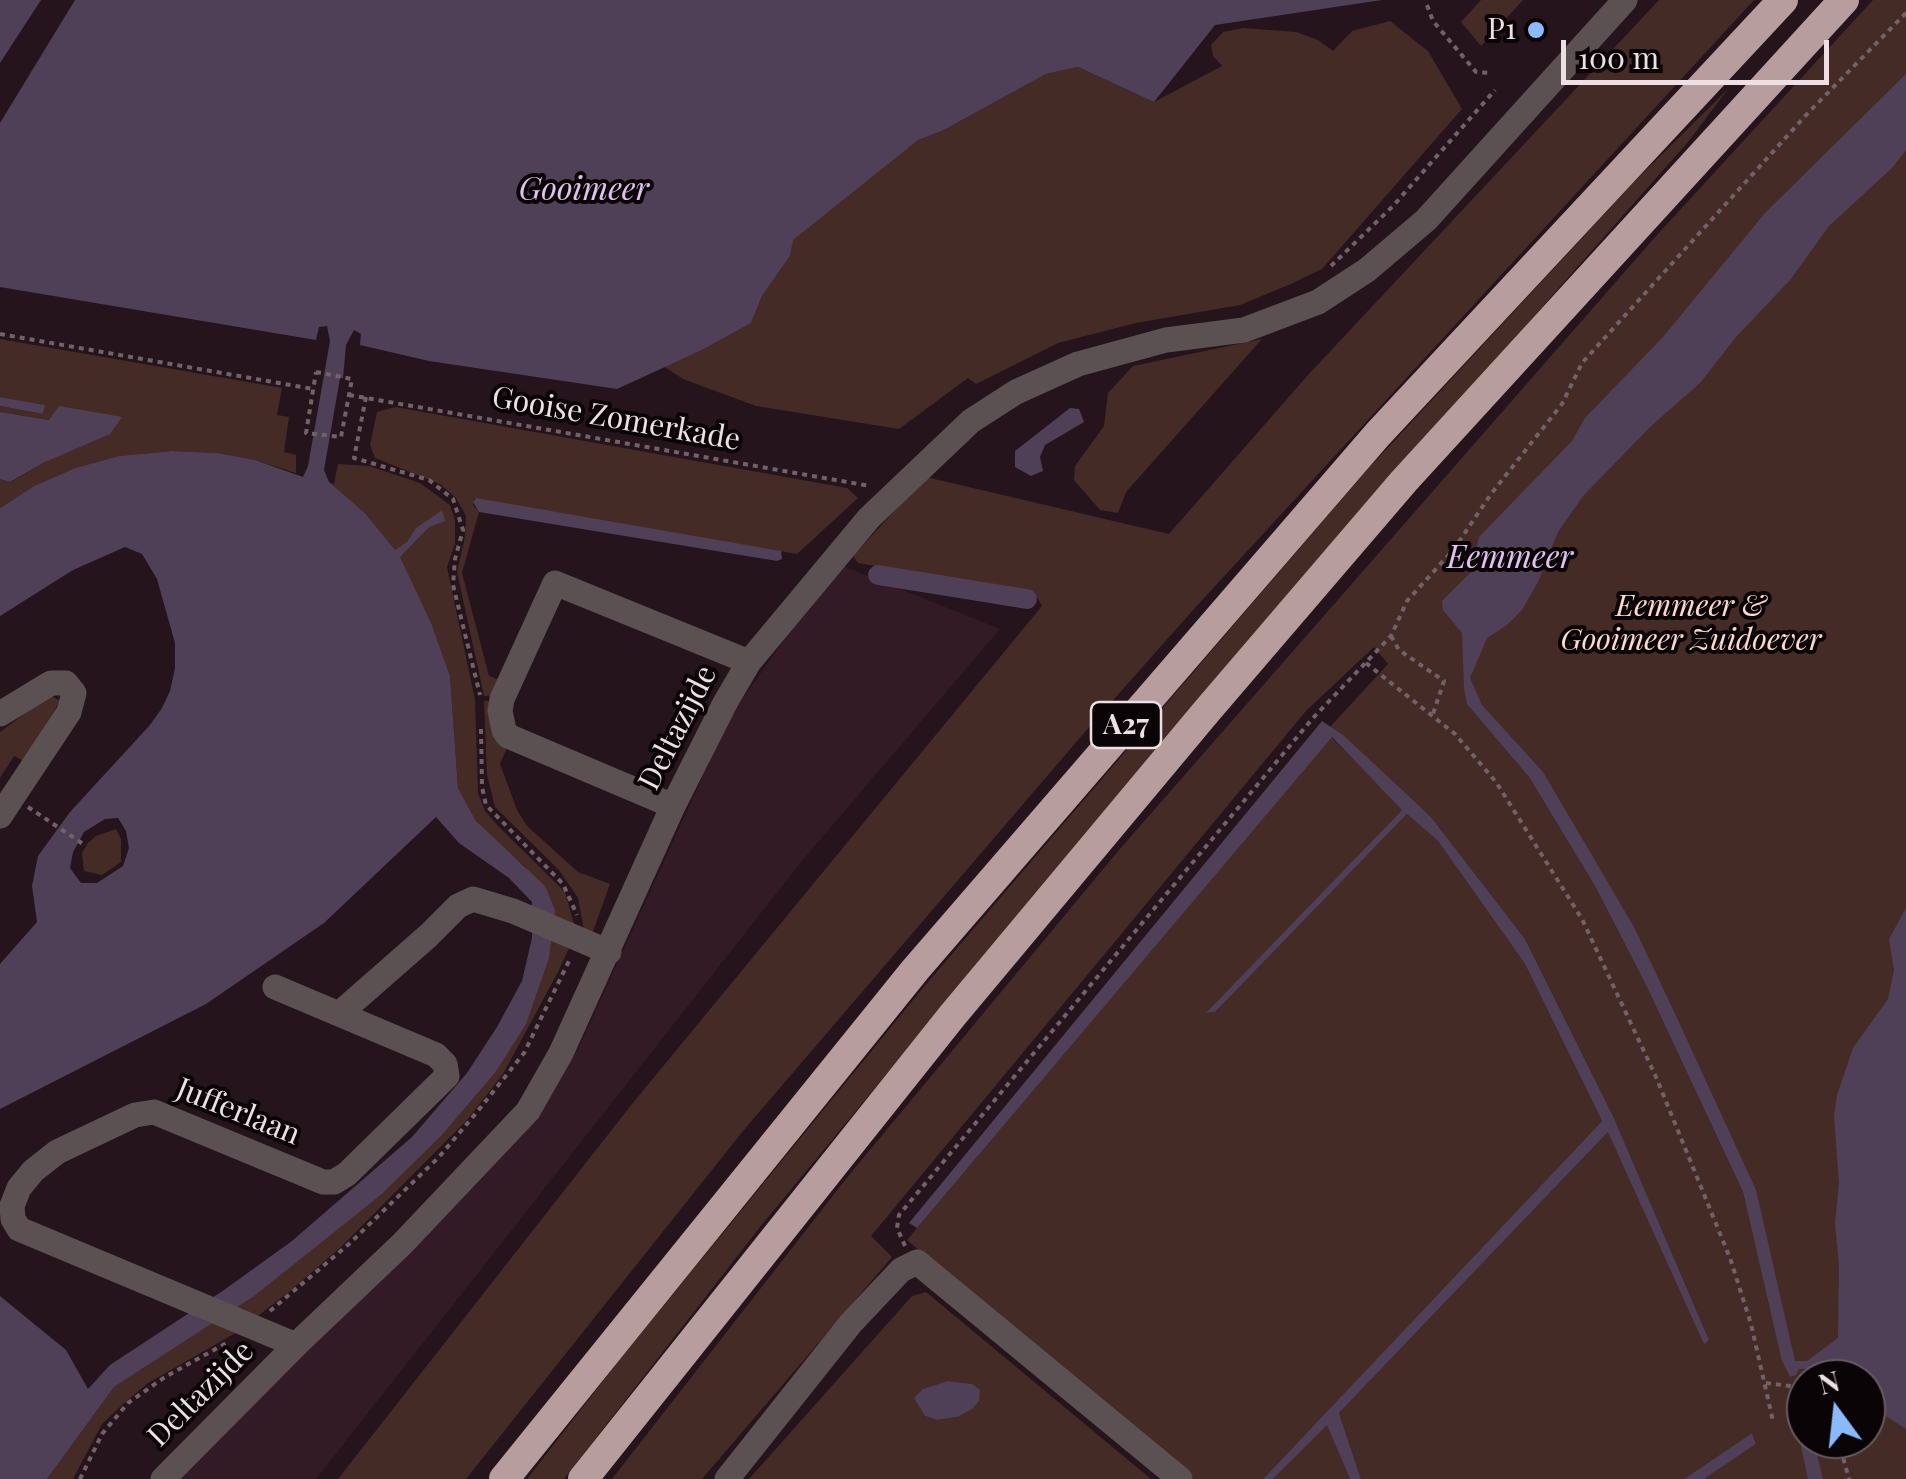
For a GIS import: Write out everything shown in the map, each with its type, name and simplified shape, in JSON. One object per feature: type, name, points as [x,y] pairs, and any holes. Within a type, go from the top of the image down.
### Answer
[{"type":"highway","name":"A27","points":[[504,1479],[914,970],[1378,434],[1783,0]]},
{"type":"highway","name":"A27","points":[[583,1479],[952,1016],[1219,697],[1404,481],[1844,0]]},
{"type":"street","name":"Deltazijde","points":[[164,1479],[402,1244],[528,1111],[561,1053],[711,726],[749,662],[869,518],[971,421],[1016,392],[1078,364],[1166,340],[1244,330],[1318,302],[1368,270],[1426,220],[1625,0]]},
{"type":"street","points":[[673,806],[508,736],[504,730],[502,700],[555,583],[749,662]]},
{"type":"street","points":[[0,816],[69,712],[74,693],[66,684],[51,682],[4,706]]},
{"type":"street","points":[[339,1014],[458,906],[473,899],[609,952]]},
{"type":"street","name":"Jufferlaan","points":[[274,987],[436,1055],[447,1076],[347,1174],[334,1182],[323,1182],[154,1112],[135,1115],[57,1152],[33,1171],[19,1188],[12,1206],[13,1219],[20,1229],[296,1345]]},
{"type":"street","points":[[727,1479],[851,1324],[901,1270],[917,1262],[1180,1479]]},
{"type":"path","points":[[1427,5],[1433,22],[1476,72],[1491,74]]},
{"type":"path","points":[[917,1262],[900,1239],[899,1215],[1313,718],[1391,636],[1407,601],[1454,549],[1491,494],[1562,404],[1582,363],[1808,113],[1906,13]]},
{"type":"path","points":[[1321,275],[1393,206],[1495,90]]},
{"type":"path","points":[[0,334],[313,389]]},
{"type":"path","points":[[316,372],[352,379],[341,438],[306,432],[313,389],[316,372]]},
{"type":"path","name":"Gooise Zomerkade","points":[[349,396],[875,487]]},
{"type":"path","points":[[366,397],[354,458],[429,480],[453,499],[463,530],[453,585],[480,689],[480,709]]},
{"type":"path","points":[[1391,636],[1399,650],[1444,681],[1433,714]]},
{"type":"path","points":[[1366,662],[1456,734],[1496,782],[1582,920],[1694,1164],[1730,1258],[1751,1324],[1773,1420]]},
{"type":"path","points":[[80,1479],[102,1434],[128,1403],[248,1324],[349,1244],[438,1157],[524,1053],[572,936],[574,904],[563,884],[486,804],[481,728]]},
{"type":"path","points":[[50,822],[86,846]]},
{"type":"path","points":[[1764,1383],[1786,1386]]},
{"type":"shaded area","points":[[838,564],[1000,629],[801,862],[316,1479],[173,1479],[496,1162],[579,1047],[731,715]]},
{"type":"green space","points":[[1481,0],[1523,0],[1481,46],[1461,22]]},
{"type":"green space","points":[[1659,0],[1754,0],[1084,733],[743,1131],[466,1479],[338,1479],[632,1104],[1042,606],[1035,594],[858,563],[853,556],[926,477],[1169,534],[1308,375]]},
{"type":"green space","name":"Eemmeer & Gooimeer Zuidoever","points":[[1873,0],[1906,0],[1906,1479],[1704,1479],[1756,1444],[1752,1433],[1684,1479],[1361,1479],[1339,1413],[1609,1131],[1709,1340],[1614,1118],[1525,939],[1431,817],[1330,727],[1388,664],[1374,647],[1306,711],[871,1236],[892,1257],[702,1479],[612,1479],[849,1175],[1119,850],[1656,236]],"holes":[[[1468,704],[1553,795],[1681,1042],[1762,1227],[1781,1358],[1743,1192],[1645,983],[1595,886],[1529,777]]]},
{"type":"green space","points":[[1390,21],[1428,51],[1462,109],[1322,269],[1291,284],[1240,305],[1136,323],[1058,343],[976,384],[968,378],[899,429],[756,406],[683,379],[663,366],[751,323],[762,296],[790,256],[792,240],[866,179],[918,140],[1046,74],[1078,67],[1154,102],[1222,66],[1213,56],[1211,45],[1223,32],[1243,28],[1296,32],[1333,51],[1352,31]]},
{"type":"green space","points":[[1728,89],[1688,142],[1328,549],[1046,881],[760,1227],[564,1479],[527,1479],[922,989],[1368,469],[1634,182]]},
{"type":"green space","points":[[0,339],[282,388],[277,415],[289,417],[284,452],[296,455],[296,473],[218,453],[171,451],[119,456],[75,468],[34,486],[0,508],[0,479],[11,482],[45,462],[49,420],[0,412],[0,406],[43,414],[44,405],[0,397]]},
{"type":"green space","points":[[1262,339],[1126,492],[1118,513],[1100,510],[1074,480],[1075,466],[1104,426],[1108,393],[1133,366]]},
{"type":"green space","points":[[395,407],[847,488],[858,498],[797,554],[474,499],[473,505],[479,512],[462,573],[489,676],[504,682],[498,695],[484,696],[457,572],[466,516],[456,498],[440,484],[375,458],[370,445],[377,412]]},
{"type":"green space","points":[[338,464],[369,466],[420,483],[450,505],[455,520],[455,544],[447,567],[475,700],[478,793],[485,811],[499,827],[565,892],[574,924],[553,920],[525,866],[476,821],[458,788],[450,676],[432,625],[397,553],[365,513],[329,482],[334,484]]},
{"type":"green space","points":[[50,695],[60,701],[24,761],[14,756],[0,778],[0,732]]},
{"type":"green space","points":[[484,701],[497,701],[509,743],[500,764],[527,826],[578,872],[610,884],[592,934],[584,930],[578,898],[559,870],[495,807],[487,775]]},
{"type":"green space","points":[[1331,737],[1403,809],[1207,1013],[1215,1012],[1407,814],[1438,841],[1525,964],[1602,1121],[1263,1479],[1190,1479],[907,1240]]},
{"type":"green space","points":[[116,829],[121,839],[121,862],[102,875],[84,871],[82,853],[88,843]]},
{"type":"green space","points":[[551,938],[570,946],[503,1074],[467,1120],[341,1247],[290,1291],[254,1319],[233,1309],[382,1194],[442,1135],[495,1073]]},
{"type":"green space","points":[[926,1292],[1151,1479],[749,1479],[912,1296]],"holes":[[[948,1381],[972,1384],[957,1417],[937,1420],[925,1416]]]},
{"type":"green space","points":[[214,1321],[239,1331],[148,1383],[123,1404],[102,1424],[73,1479],[47,1479],[114,1387]]},
{"type":"green space","points":[[1327,1424],[1350,1479],[1273,1479]]},
{"type":"water","name":"Gooimeer","points":[[0,0],[1382,0],[1215,25],[1154,102],[1078,67],[1046,74],[918,140],[793,240],[790,256],[762,296],[751,323],[617,389],[429,361],[360,345],[361,334],[354,330],[346,345],[324,470],[329,482],[365,513],[395,550],[407,542],[416,528],[443,513],[445,521],[429,527],[400,557],[432,625],[450,676],[458,788],[476,821],[545,886],[555,910],[549,958],[526,1024],[495,1073],[442,1135],[382,1194],[254,1296],[114,1387],[47,1479],[0,1479],[0,1296],[66,1350],[88,1389],[110,1365],[292,1241],[412,1137],[467,1073],[522,981],[532,938],[532,902],[509,878],[459,843],[436,817],[324,923],[206,1004],[0,1109],[0,964],[37,922],[32,886],[38,856],[70,812],[162,708],[175,668],[175,643],[157,579],[142,554],[125,547],[73,570],[0,616],[0,508],[34,486],[75,468],[119,456],[172,451],[218,453],[255,460],[303,477],[330,341],[327,326],[319,327],[316,340],[0,287]],"holes":[[[118,818],[126,831],[129,848],[123,866],[97,883],[81,883],[70,868],[73,852],[84,832],[105,819]]]},
{"type":"water","name":"Eemmeer","points":[[1906,74],[1906,150],[1829,226],[1790,280],[1736,337],[1700,383],[1651,426],[1583,496],[1558,532],[1522,610],[1487,638],[1470,678],[1482,705],[1543,772],[1634,927],[1756,1190],[1795,1359],[1786,1359],[1786,1369],[1743,1192],[1595,886],[1529,777],[1467,704],[1462,633],[1443,610],[1442,601],[1471,572],[1479,537],[1572,441],[1585,418],[1663,337],[1765,213]]},
{"type":"water","points":[[0,397],[45,405],[43,414],[0,406]]},
{"type":"water","points":[[59,406],[122,417],[110,434],[10,482],[0,479],[0,412],[49,420]]},
{"type":"water","points":[[1070,408],[1079,409],[1084,422],[1045,445],[1040,457],[1043,471],[1031,476],[1015,467],[1015,451]]},
{"type":"water","points":[[476,498],[781,551],[782,559],[479,512],[473,502]]},
{"type":"water","points":[[1322,721],[1343,735],[1431,817],[1525,939],[1614,1118],[1709,1340],[1704,1344],[1608,1132],[1339,1413],[1361,1479],[1350,1479],[1327,1425],[1273,1479],[1263,1479],[1602,1121],[1525,964],[1438,841],[1407,814],[1215,1012],[1206,1013],[1402,810],[1332,737],[917,1228],[909,1223]]},
{"type":"water","points":[[1906,908],[1906,1429],[1886,1416],[1886,1359],[1810,1359],[1838,1338],[1835,1223],[1839,1183],[1834,1116],[1837,1095],[1853,1048],[1888,999],[1894,970],[1889,939]]},
{"type":"water","points":[[948,1381],[972,1384],[980,1390],[979,1401],[957,1417],[937,1420],[925,1416],[914,1398],[923,1389]]},
{"type":"water","points":[[1752,1433],[1756,1444],[1704,1479],[1684,1479]]},
{"type":"water","points":[[1804,1459],[1818,1459],[1823,1479],[1808,1479]]},
{"type":"pier","points":[[41,0],[75,0],[0,123],[0,63]]},
{"type":"waterway","points":[[878,575],[1027,599]]},
{"type":"place","name":"P1","points":[[1536,30]]}]
